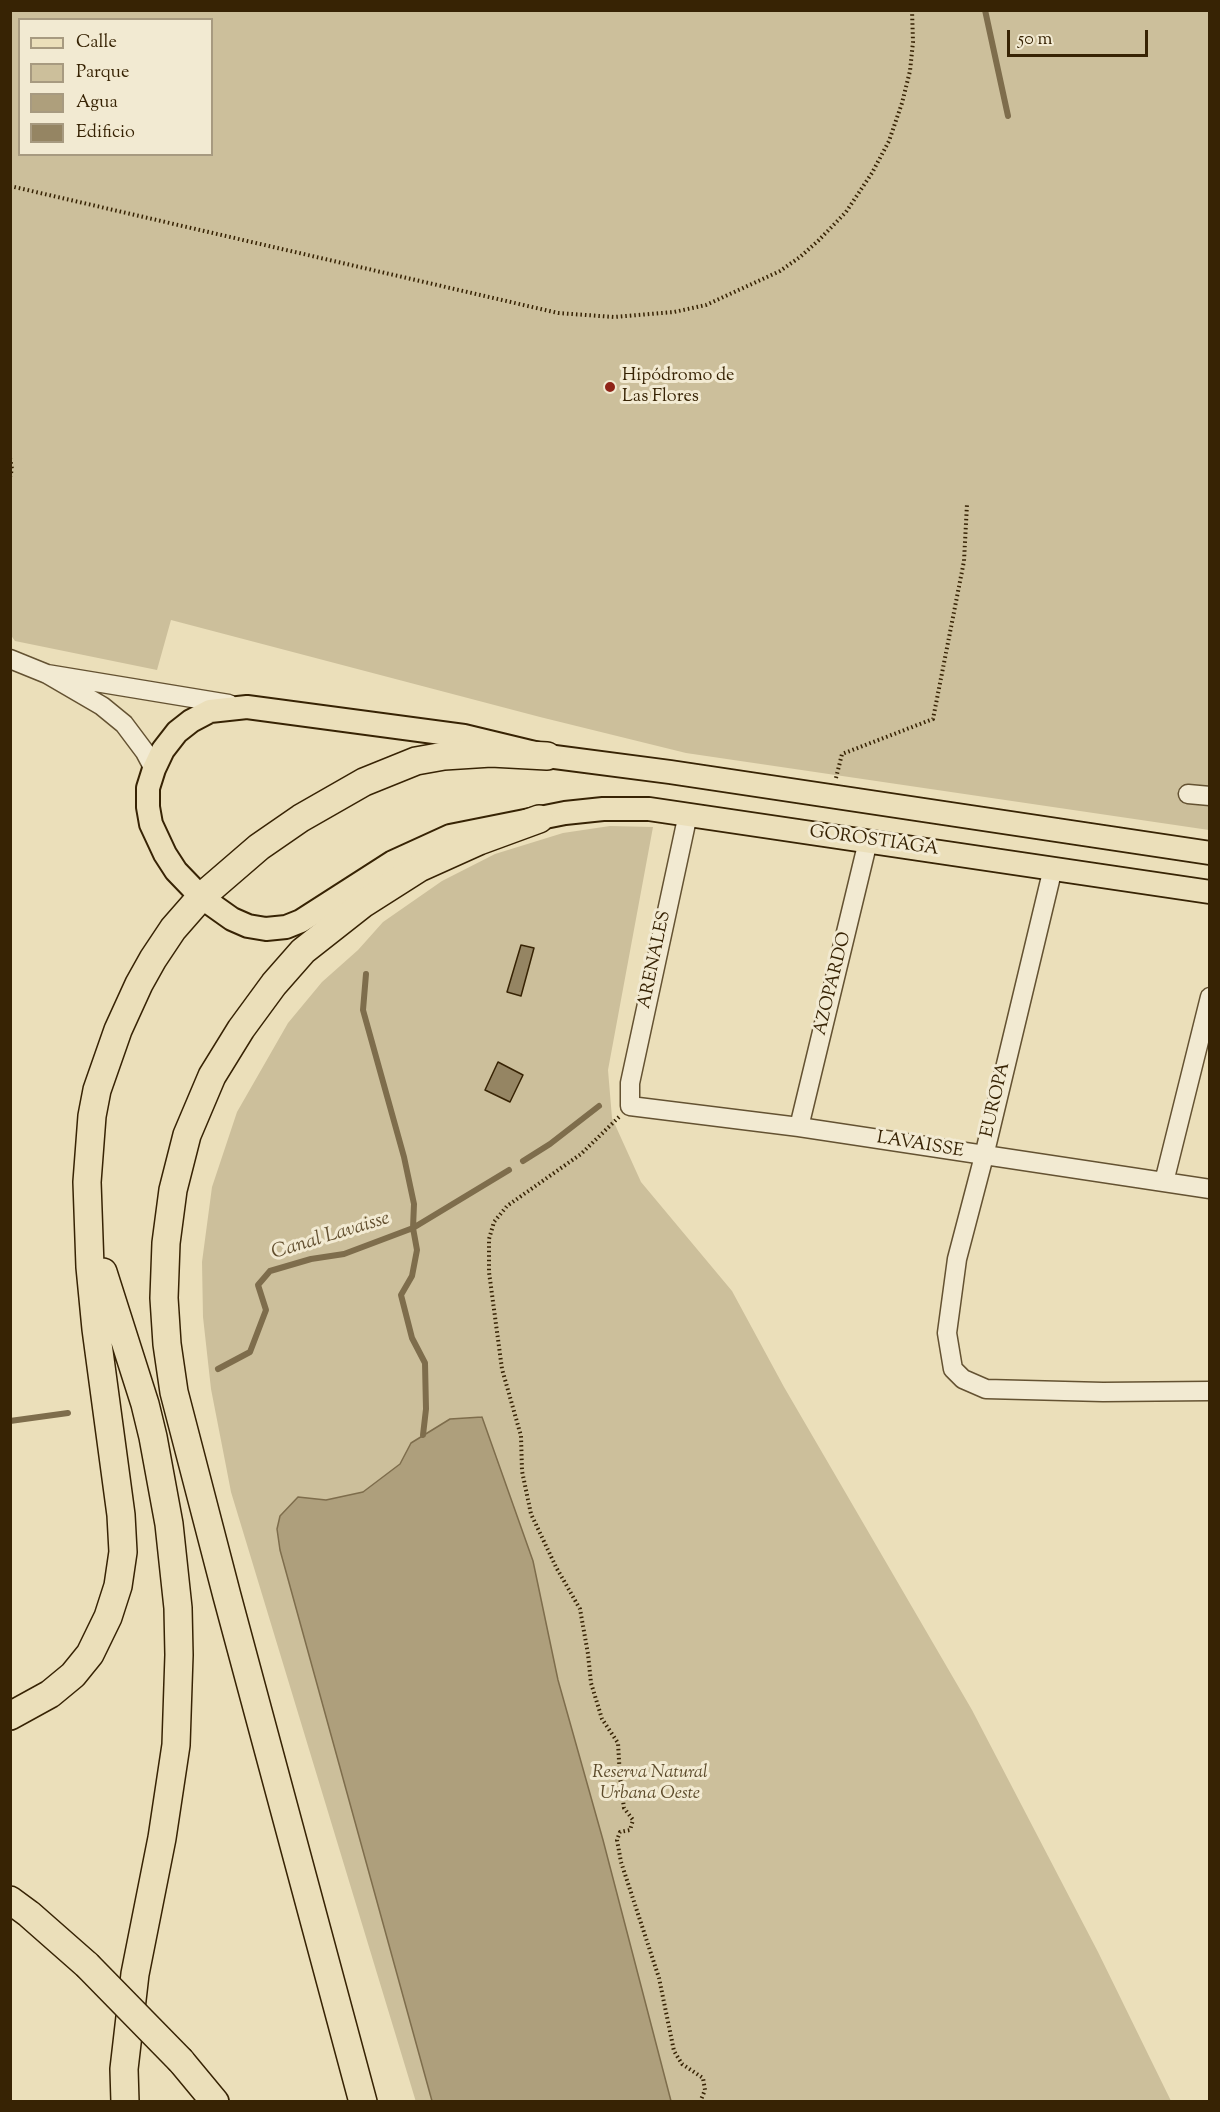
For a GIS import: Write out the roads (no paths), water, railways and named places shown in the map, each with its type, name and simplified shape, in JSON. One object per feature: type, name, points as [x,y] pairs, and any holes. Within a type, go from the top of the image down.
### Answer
[{"type":"highway","points":[[10,1716],[50,1694],[74,1675],[90,1654],[108,1617],[118,1586],[123,1552],[121,1515],[96,1329],[90,1267],[87,1182],[92,1116],[97,1090],[106,1059],[139,984],[173,929],[201,897],[259,847],[301,818],[364,782],[416,761],[467,753],[547,756]]},
{"type":"highway","points":[[363,2102],[174,1392],[167,1344],[164,1298],[166,1243],[173,1191],[187,1135],[212,1076],[241,1029],[274,984],[303,951],[364,903],[419,868],[479,841],[539,819]]},
{"type":"highway","points":[[88,1222],[110,1299],[145,1404],[153,1437],[169,1524],[178,1608],[176,1745],[162,1838],[135,1974],[124,2069],[125,2102]]},
{"type":"highway","points":[[10,1900],[87,1965],[181,2061],[215,2102]]},
{"type":"main road","name":"GOROSTIAGA","points":[[547,756],[464,736],[247,707],[210,711],[190,721],[177,732],[163,750],[148,788],[148,807],[151,824],[161,846],[176,871],[201,897],[232,919],[248,926],[266,929],[286,927],[301,921],[393,862],[465,832],[603,808],[649,809],[688,814],[1209,892]]},
{"type":"main road","points":[[547,756],[1209,853]]},
{"type":"main road","points":[[1100,876],[1107,838]]},
{"type":"street","points":[[10,659],[47,674],[102,706],[124,724],[145,752],[154,769]]},
{"type":"street","points":[[47,674],[247,707]]},
{"type":"street","points":[[1188,794],[1209,796]]},
{"type":"street","name":"ARENALES","points":[[630,1106],[630,1083],[688,814]]},
{"type":"street","name":"AZOPARDO","points":[[800,1127],[868,841]]},
{"type":"street","name":"EUROPA","points":[[1053,868],[957,1259],[947,1333],[953,1370],[963,1378],[986,1389],[1103,1392],[1209,1391]]},
{"type":"street","points":[[1164,1182],[1209,997]]},
{"type":"street","name":"LAVAISSE","points":[[630,1106],[800,1127],[1209,1189]]},
{"type":"water","points":[[482,1417],[533,1561],[558,1680],[603,1840],[671,2101],[432,2101],[280,1550],[277,1529],[280,1516],[298,1497],[326,1500],[363,1492],[400,1464],[411,1443],[450,1419]]},
{"type":"waterway","points":[[985,10],[1008,116]]},
{"type":"waterway","points":[[366,974],[363,1010],[404,1157],[414,1204],[413,1228],[417,1250],[412,1276],[401,1295],[412,1338],[425,1363],[426,1409],[423,1435]]},
{"type":"waterway","name":"Canal Lavaisse","points":[[523,1161],[550,1144],[599,1106]]},
{"type":"waterway","name":"Canal Lavaisse","points":[[218,1369],[250,1352],[266,1310],[258,1285],[270,1271],[311,1259],[344,1254],[413,1228],[509,1170]]},
{"type":"waterway","name":"Canal Lavaisse","points":[[10,1421],[68,1413]]},
{"type":"place","name":"Hipódromo de Las Flores","points":[[610,387]]},
{"type":"park label","name":"Reserva Natural Urbana Oeste","points":[[650,1784]]}]
